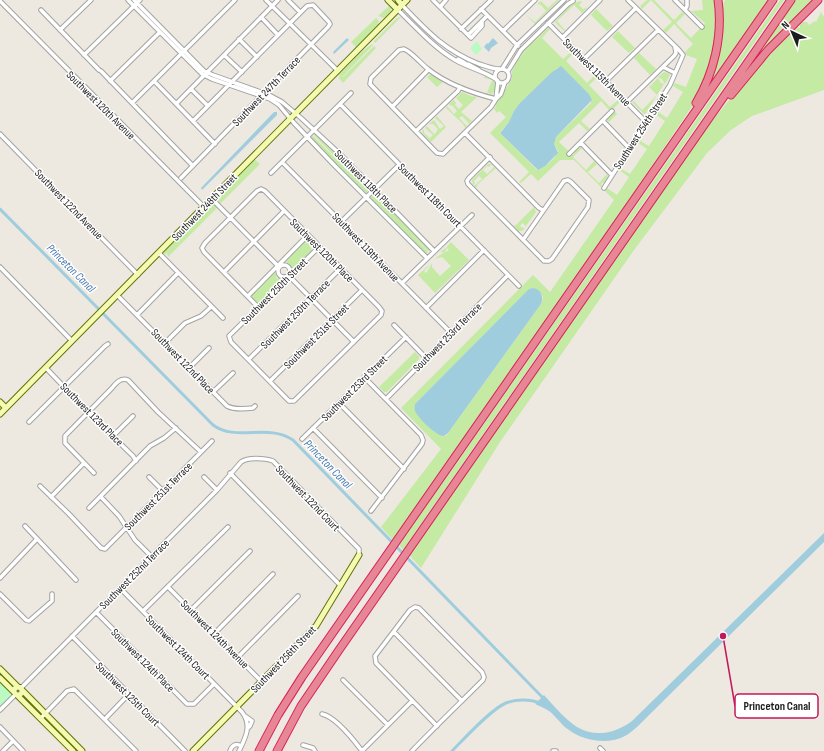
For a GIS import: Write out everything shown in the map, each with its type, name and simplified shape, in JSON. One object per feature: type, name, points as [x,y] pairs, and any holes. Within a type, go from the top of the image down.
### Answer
[{"type":"highway","points":[[642,188],[690,113],[706,84],[718,44],[720,22],[718,0]]},
{"type":"highway","points":[[259,751],[289,696],[773,0]]},
{"type":"highway","points":[[277,751],[291,724],[313,688],[791,0]]},
{"type":"highway","points":[[700,132],[768,50],[818,0]]},
{"type":"street","points":[[128,0],[137,2],[183,53]]},
{"type":"street","points":[[132,103],[235,0]]},
{"type":"street","points":[[266,0],[338,71]]},
{"type":"street","points":[[176,104],[278,0]]},
{"type":"street","points":[[193,121],[290,24],[300,12],[288,0]]},
{"type":"street","points":[[388,0],[448,56],[463,65],[505,82]]},
{"type":"street","points":[[398,0],[437,40],[480,72]]},
{"type":"street","name":"Southwest 248th Street","points":[[0,414],[407,0]]},
{"type":"street","points":[[433,0],[471,38],[482,26],[482,21],[487,16]]},
{"type":"street","points":[[440,7],[446,0]]},
{"type":"street","points":[[461,29],[490,0]]},
{"type":"street","points":[[503,31],[535,0]]},
{"type":"street","points":[[496,99],[496,74],[517,45],[564,0]]},
{"type":"street","points":[[496,99],[460,87],[428,70],[403,49],[399,50],[370,79],[371,86],[437,153],[442,154],[466,133],[491,107],[501,94],[505,82],[509,77],[508,71],[521,50],[568,4],[572,1],[578,0]]},
{"type":"street","points":[[563,37],[600,0]]},
{"type":"street","points":[[627,102],[676,54],[675,47],[628,0]]},
{"type":"street","points":[[675,0],[702,27]]},
{"type":"street","points":[[685,10],[687,0]]},
{"type":"street","name":"Southwest 120th Avenue","points":[[0,1],[204,207]]},
{"type":"street","points":[[60,30],[88,1]]},
{"type":"street","points":[[137,2],[160,32],[206,74],[229,85],[263,95]]},
{"type":"street","points":[[84,55],[137,2]]},
{"type":"street","name":"Southwest 247th Terrace","points":[[181,178],[328,28],[330,23],[314,6],[310,4],[300,12]]},
{"type":"street","points":[[584,59],[636,8]]},
{"type":"street","points":[[481,9],[521,50]]},
{"type":"street","points":[[41,10],[193,166]]},
{"type":"street","points":[[261,17],[278,35]]},
{"type":"street","name":"Southwest 115th Avenue","points":[[548,23],[646,122]]},
{"type":"street","points":[[606,81],[658,30]]},
{"type":"street","points":[[110,81],[160,32]]},
{"type":"street","points":[[239,39],[257,57]]},
{"type":"street","name":"Southwest 254th Street","points":[[604,188],[670,85],[683,55],[675,47]]},
{"type":"street","points":[[224,54],[242,72]]},
{"type":"street","points":[[448,56],[469,63],[508,71]]},
{"type":"street","points":[[663,67],[675,73]]},
{"type":"street","points":[[392,107],[428,70]]},
{"type":"street","points":[[206,74],[232,82],[263,95]]},
{"type":"street","points":[[154,81],[215,144]]},
{"type":"street","points":[[416,131],[451,98],[460,87]]},
{"type":"street","points":[[191,89],[208,106]]},
{"type":"street","points":[[271,172],[351,93]]},
{"type":"street","name":"Southwest 118th Place","points":[[263,95],[278,99],[296,113],[347,161],[434,252]]},
{"type":"street","name":"Southwest 118th Place","points":[[263,95],[279,105],[339,170],[428,258]]},
{"type":"street","name":"Southwest 118th Court","points":[[340,104],[519,286]]},
{"type":"street","points":[[569,154],[612,111]]},
{"type":"street","points":[[602,121],[629,148]]},
{"type":"street","points":[[466,133],[543,210]]},
{"type":"street","name":"Southwest 122nd Avenue","points":[[0,134],[138,275]]},
{"type":"street","points":[[581,143],[612,175]]},
{"type":"street","points":[[490,157],[467,181],[470,186],[542,260],[546,262],[552,259],[590,202],[573,183],[567,180],[563,182],[523,240]]},
{"type":"street","name":"Southwest 119th Avenue","points":[[282,162],[450,333]]},
{"type":"street","points":[[342,222],[399,164]]},
{"type":"street","name":"Southwest 120th Place","points":[[231,218],[257,190],[262,189],[341,268],[382,311],[381,316],[354,342]]},
{"type":"street","points":[[212,199],[278,266],[277,271],[279,275],[284,277],[288,276],[354,342],[294,401],[290,401],[249,360]]},
{"type":"street","points":[[224,272],[284,211]]},
{"type":"street","points":[[402,283],[472,215]]},
{"type":"street","points":[[231,218],[203,246],[202,249],[258,307]]},
{"type":"street","points":[[248,296],[308,235]]},
{"type":"street","name":"Southwest 250th Street","points":[[249,360],[230,341],[229,337],[288,276],[319,247]]},
{"type":"street","points":[[426,308],[484,250]]},
{"type":"street","points":[[159,253],[223,318]]},
{"type":"street","points":[[278,266],[287,266],[290,270],[288,276]]},
{"type":"street","points":[[0,267],[72,341]]},
{"type":"street","name":"Southwest 250th Terrace","points":[[249,360],[341,268]]},
{"type":"street","points":[[137,315],[178,273]]},
{"type":"street","name":"Southwest 253rd Terrace","points":[[386,399],[508,275]]},
{"type":"street","name":"Southwest 251st Street","points":[[270,381],[362,290]]},
{"type":"street","name":"Southwest 122nd Place","points":[[117,295],[226,406],[231,408],[253,408],[255,406]]},
{"type":"street","points":[[164,343],[184,323],[202,315],[211,306]]},
{"type":"street","points":[[394,325],[426,358]]},
{"type":"street","name":"Southwest 253rd Street","points":[[302,439],[406,337]]},
{"type":"street","points":[[29,422],[104,346],[108,344]]},
{"type":"street","points":[[189,368],[209,348]]},
{"type":"street","name":"Southwest 123rd Place","points":[[46,368],[133,456],[136,461]]},
{"type":"street","points":[[213,392],[233,373]]},
{"type":"street","points":[[364,377],[421,435],[423,440],[422,444],[404,469],[371,511]]},
{"type":"street","points":[[94,473],[64,443],[64,439],[65,436],[119,381],[125,378],[158,412],[201,452]]},
{"type":"street","points":[[0,402],[6,408]]},
{"type":"street","points":[[339,403],[404,469]]},
{"type":"street","points":[[113,436],[132,416]]},
{"type":"street","points":[[89,508],[150,446],[164,438],[176,428]]},
{"type":"street","points":[[313,428],[382,498]]},
{"type":"street","name":"Southwest 251st Terrace","points":[[51,497],[103,549],[108,548],[212,441]]},
{"type":"street","name":"Southwest 252nd Terrace","points":[[21,689],[217,490],[230,473],[246,459]]},
{"type":"street","name":"Southwest 122nd Court","points":[[246,459],[273,461],[359,549],[359,555]]},
{"type":"street","points":[[40,486],[51,497],[84,463]]},
{"type":"street","points":[[230,473],[341,586]]},
{"type":"street","points":[[149,477],[163,491]]},
{"type":"street","points":[[204,477],[217,490]]},
{"type":"street","points":[[101,497],[119,516],[135,540],[151,556]]},
{"type":"street","points":[[25,526],[76,580]]},
{"type":"street","points":[[143,611],[228,527]]},
{"type":"street","points":[[0,578],[37,539]]},
{"type":"street","points":[[191,610],[250,550]]},
{"type":"street","name":"Southwest 256th Street","points":[[193,751],[316,626],[359,555]]},
{"type":"street","points":[[215,634],[273,574]]},
{"type":"street","name":"Southwest 124th Avenue","points":[[168,587],[261,681]]},
{"type":"street","name":"Southwest 124th Court","points":[[120,588],[237,706],[244,715],[248,728],[241,746]]},
{"type":"street","points":[[0,594],[26,620],[29,621],[52,601],[52,594]]},
{"type":"street","points":[[238,657],[298,596]]},
{"type":"street","points":[[412,751],[437,726],[462,701],[483,680],[484,677],[482,672],[419,608],[415,607],[410,610],[375,656],[375,659],[376,663],[437,726]]},
{"type":"street","name":"Southwest 124th Place","points":[[96,612],[188,705],[192,705],[214,684]]},
{"type":"street","points":[[394,632],[462,701]]},
{"type":"street","name":"Southwest 125th Court","points":[[72,636],[185,751]]},
{"type":"street","points":[[0,669],[21,689],[73,751]]},
{"type":"street","points":[[0,678],[16,694],[82,751]]},
{"type":"street","points":[[343,680],[388,725]]},
{"type":"street","points":[[16,694],[15,688],[21,689]]},
{"type":"street","points":[[43,716],[68,691],[73,689],[77,691],[136,751]]},
{"type":"street","points":[[0,710],[16,694]]},
{"type":"street","points":[[105,719],[129,694]]},
{"type":"street","points":[[322,714],[331,717],[355,741],[362,751],[412,701]]},
{"type":"street","points":[[0,727],[24,751]]},
{"type":"street","points":[[3,751],[13,741]]},
{"type":"street","points":[[230,751],[231,748],[236,745],[241,746],[239,751]]},
{"type":"street","points":[[303,746],[313,748],[315,751]]},
{"type":"green space","points":[[559,0],[535,24],[526,15],[535,22],[546,11],[541,5],[537,4],[541,1],[548,8]]},
{"type":"green space","points":[[647,0],[651,0],[642,9],[640,6]]},
{"type":"green space","points":[[651,0],[654,0],[674,20],[682,12],[685,14],[676,23],[691,38],[705,23],[691,11],[703,10],[702,0],[716,0],[715,49],[693,105],[620,213],[393,540],[381,527],[441,449],[401,408],[533,275],[550,292],[614,200],[574,160],[560,160],[538,181],[531,174],[521,183],[519,182],[529,172],[490,133],[506,117],[499,111],[497,113],[494,109],[496,106],[495,105],[512,79],[512,71],[516,63],[514,66],[512,65],[521,53],[541,32],[542,33],[532,44],[549,27],[550,29],[542,38],[563,59],[572,51],[574,53],[566,61],[587,83],[595,75],[598,77],[589,85],[610,107],[619,99],[621,101],[613,109],[617,114],[609,122],[607,119],[614,112],[612,110],[610,111],[610,109],[609,110],[601,101],[581,121],[590,129],[587,131],[579,123],[559,142],[573,155],[575,153],[574,152],[580,147],[582,148],[573,157],[586,170],[594,161],[597,164],[588,172],[599,183],[607,174],[608,176],[604,183],[603,182],[601,184],[602,187],[607,188],[617,195],[629,177],[619,170],[620,168],[630,174],[647,149],[637,142],[639,140],[649,146],[665,121],[655,114],[657,111],[667,118],[683,92],[673,86],[675,83],[686,87],[697,59],[686,55],[685,52],[693,44],[674,24],[666,33],[663,30],[672,22]],"holes":[[[561,67],[589,94],[591,103],[555,138],[554,144],[558,151],[557,154],[543,167],[537,170],[501,134],[501,131],[510,121],[519,104],[557,68]],[[531,288],[542,295],[543,298],[541,304],[446,436],[430,429],[423,420],[415,404]]]},
{"type":"green space","points":[[725,0],[768,0],[704,93],[721,8]]},
{"type":"green space","points":[[780,0],[784,0],[403,550],[399,545]]},
{"type":"green space","points":[[795,0],[815,0],[743,75]]},
{"type":"green space","points":[[582,2],[579,5],[583,9],[588,7],[582,13],[574,5],[557,21],[565,30],[564,31],[555,22],[571,4]]},
{"type":"green space","points":[[390,5],[392,8],[384,18],[378,16]]},
{"type":"green space","points":[[596,9],[613,26],[607,31],[591,15]]},
{"type":"green space","points":[[821,12],[823,16],[824,15],[824,90],[752,116],[731,130],[707,153],[634,250],[500,442],[421,568],[409,555],[705,130],[749,75],[791,30],[793,32],[797,27],[800,28],[799,25],[803,22],[807,22],[809,25],[815,21],[816,22]]},
{"type":"green space","points":[[401,17],[375,43],[374,41],[397,18]]},
{"type":"green space","points":[[376,18],[379,21],[378,25],[356,47],[351,42]]},
{"type":"green space","points":[[618,31],[635,48],[629,53],[612,37]]},
{"type":"green space","points":[[477,41],[482,49],[476,55],[470,48]]},
{"type":"green space","points":[[372,44],[373,45],[342,77],[338,76],[359,54]]},
{"type":"green space","points":[[374,46],[376,48],[343,83],[338,77],[343,77]]},
{"type":"green space","points":[[639,53],[656,69],[650,75],[634,58]]},
{"type":"green space","points":[[664,72],[670,75],[665,84],[661,78],[660,79],[658,77]]},
{"type":"green space","points":[[432,75],[443,82],[437,87],[427,77]]},
{"type":"green space","points":[[658,78],[661,83],[664,84],[645,114],[644,114],[632,102],[634,101],[642,110],[657,95],[649,87]]},
{"type":"green space","points":[[492,80],[496,87],[492,94],[487,93]]},
{"type":"green space","points":[[462,92],[473,97],[477,97],[461,112],[472,121],[469,124],[462,116],[459,118],[467,126],[465,128],[463,124],[446,108],[447,106],[454,114],[457,111],[452,105],[451,106],[449,104],[454,100],[456,103],[455,105],[459,109],[463,105],[456,98]]},
{"type":"green space","points":[[437,116],[446,127],[431,142],[422,131],[424,129],[424,133],[430,138],[433,135],[425,128],[427,126],[434,134],[438,129],[433,124],[429,124],[434,120],[440,129],[444,126],[435,118]]},
{"type":"green space","points":[[315,133],[369,187],[370,189],[368,191],[314,135]]},
{"type":"green space","points":[[313,136],[368,191],[366,193],[341,170],[312,139],[311,137]]},
{"type":"green space","points":[[254,159],[260,164],[220,204],[218,200],[219,195]]},
{"type":"green space","points":[[488,164],[492,164],[483,170],[487,174],[494,167],[496,168],[478,184],[476,188],[474,186],[482,179],[479,176],[474,181],[475,183],[473,185],[472,180]]},
{"type":"green space","points":[[374,194],[395,212],[429,248],[430,250],[428,251],[410,233],[428,252],[426,254],[371,199]]},
{"type":"green space","points":[[213,204],[218,207],[168,257],[167,253],[176,242],[166,254],[164,254],[166,248],[208,206]]},
{"type":"green space","points":[[534,207],[536,212],[525,227],[522,223],[520,226],[525,228],[522,231],[518,231],[514,226]]},
{"type":"green space","points":[[307,239],[310,239],[316,247],[314,248],[310,243],[309,245],[313,251],[292,269],[287,264],[286,259]]},
{"type":"green space","points":[[451,242],[469,260],[435,293],[418,275],[429,266],[424,271],[426,273],[432,263],[432,267],[440,276],[451,266],[442,257],[435,259],[449,250],[447,248],[445,252],[442,253],[441,251]]},
{"type":"green space","points":[[275,273],[278,276],[276,277],[277,279],[278,277],[280,278],[281,283],[260,303],[256,303],[251,298],[252,294],[272,274]]},
{"type":"green space","points":[[415,352],[419,356],[419,359],[387,392],[384,392],[379,387]]},
{"type":"green space","points":[[0,679],[11,693],[11,696],[0,707]]},
{"type":"water","points":[[347,38],[349,40],[334,54],[333,52]]},
{"type":"water","points":[[493,38],[498,43],[491,48],[489,52],[484,47]]},
{"type":"water","points":[[561,66],[589,94],[592,100],[556,137],[554,144],[558,153],[545,166],[538,170],[501,134],[501,132],[509,122],[519,104],[552,72]]},
{"type":"water","points":[[274,112],[277,112],[277,115],[202,190],[201,188]]},
{"type":"water","points":[[533,288],[538,290],[541,294],[541,304],[448,433],[444,436],[437,434],[417,414],[415,404],[529,289]]},
{"type":"water","points":[[824,533],[824,542],[637,727],[626,735],[619,739],[604,741],[581,737],[566,728],[549,711],[535,704],[544,695],[573,724],[591,732],[606,733],[626,725],[632,721]]},
{"type":"waterway","name":"Princeton Canal","points":[[0,209],[213,425],[222,430],[232,432],[273,433],[283,435],[293,440],[544,699]]},
{"type":"waterway","name":"Princeton Canal","points":[[452,751],[500,706],[519,700],[540,703]]},
{"type":"place","name":"Princeton Canal","points":[[723,636]]}]
